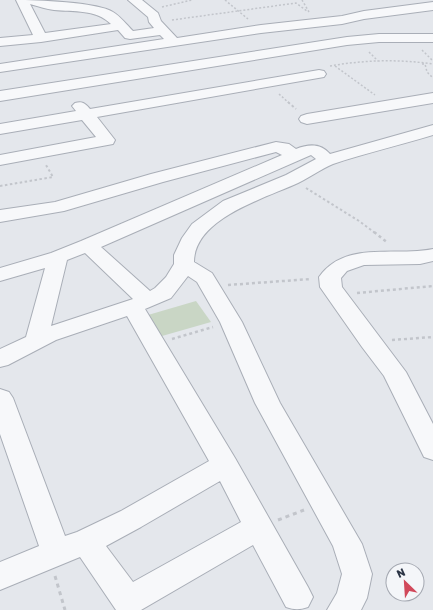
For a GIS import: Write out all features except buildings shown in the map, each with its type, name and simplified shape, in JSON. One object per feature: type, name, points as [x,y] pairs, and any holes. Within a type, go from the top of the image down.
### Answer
[{"type":"street","points":[[22,0],[38,32]]},
{"type":"street","points":[[30,0],[53,6],[85,8],[108,14],[130,35],[159,27]]},
{"type":"street","points":[[134,0],[154,16],[159,27],[211,84]]},
{"type":"street","points":[[0,68],[261,29],[433,6]]},
{"type":"street","points":[[0,32],[38,32],[121,26]]},
{"type":"street","points":[[0,42],[38,32]]},
{"type":"street","points":[[0,96],[347,41],[379,38],[433,38]]},
{"type":"street","points":[[0,160],[107,140],[64,87],[54,60]]},
{"type":"street","points":[[0,130],[87,115],[211,84],[267,83],[324,70]]},
{"type":"street","points":[[307,119],[388,104],[433,98]]},
{"type":"street","points":[[0,359],[48,335],[141,304],[163,293],[175,280],[184,264],[184,255],[192,238],[199,228],[230,205],[292,179],[326,160],[433,130]]},
{"type":"street","points":[[0,216],[57,207],[157,178],[276,147],[283,148],[294,156]]},
{"type":"street","points":[[0,275],[58,257],[88,245],[309,150],[319,152],[326,160]]},
{"type":"street","points":[[88,245],[141,304],[154,345],[225,465],[297,597]]},
{"type":"street","points":[[433,255],[410,259],[365,258],[349,262],[337,268],[333,286],[370,342],[394,372],[433,450]]},
{"type":"street","points":[[36,341],[58,257]]},
{"type":"street","points":[[184,264],[205,278],[230,322],[268,403],[346,544],[357,574],[351,598],[343,610]]},
{"type":"street","points":[[0,398],[53,553]]},
{"type":"street","points":[[0,576],[53,553],[86,542],[131,519],[225,465]]},
{"type":"street","points":[[86,542],[128,601],[259,527]]},
{"type":"path","points":[[148,10],[192,0]]},
{"type":"path","points":[[225,0],[261,29]]},
{"type":"path","points":[[159,27],[296,3],[310,13]]},
{"type":"path","points":[[409,62],[425,64],[427,72],[433,78]]},
{"type":"path","points":[[324,70],[335,65],[356,63],[409,62],[433,64]]},
{"type":"path","points":[[335,65],[388,104]]},
{"type":"path","points":[[267,83],[307,119]]},
{"type":"path","points":[[0,186],[53,177]]},
{"type":"path","points":[[292,179],[359,222],[410,259]]},
{"type":"path","points":[[209,286],[333,286],[400,290],[433,286]]},
{"type":"path","points":[[154,345],[230,322]]},
{"type":"path","points":[[370,342],[433,338]]},
{"type":"path","points":[[259,527],[324,502]]},
{"type":"path","points":[[53,553],[64,610]]},
{"type":"green space","points":[[196,301],[211,322],[162,336],[148,315]]}]
